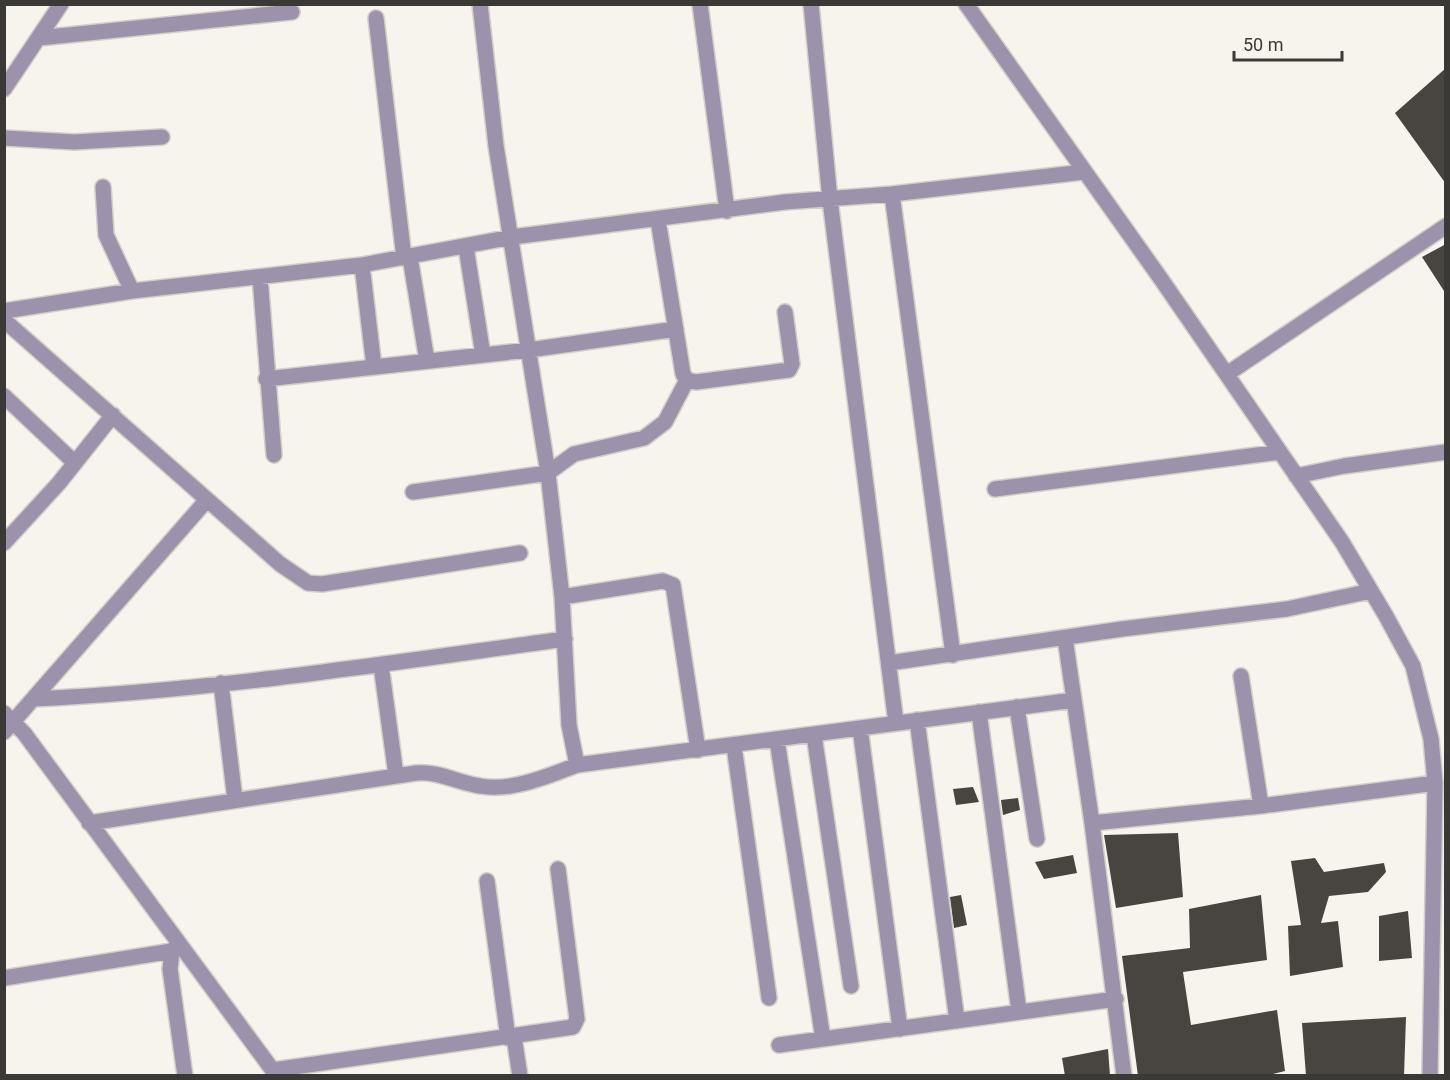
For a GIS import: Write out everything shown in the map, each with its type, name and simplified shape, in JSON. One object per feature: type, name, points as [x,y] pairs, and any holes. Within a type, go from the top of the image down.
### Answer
[{"type":"street","points":[[480,4],[493,125],[548,473],[562,597],[568,710],[577,765]]},
{"type":"street","points":[[700,4],[727,211]]},
{"type":"street","points":[[811,4],[830,200],[896,723]]},
{"type":"street","points":[[966,4],[1280,452],[1371,591],[1413,666],[1431,739],[1435,783],[1430,1076]]},
{"type":"street","points":[[4,89],[11,69],[39,38],[58,6]]},
{"type":"street","points":[[39,38],[292,12]]},
{"type":"street","points":[[376,18],[407,257],[427,361]]},
{"type":"street","points":[[4,138],[74,142],[162,137]]},
{"type":"street","points":[[4,311],[132,291],[362,265],[512,237],[1084,172]]},
{"type":"street","points":[[103,187],[106,235],[132,291]]},
{"type":"street","points":[[892,194],[952,655]]},
{"type":"street","points":[[658,220],[683,374],[687,380],[696,382],[789,370],[792,364],[786,312]]},
{"type":"street","points":[[1227,374],[1446,226]]},
{"type":"street","points":[[466,247],[483,355]]},
{"type":"street","points":[[362,265],[374,367]]},
{"type":"street","points":[[260,277],[266,379],[274,455]]},
{"type":"street","points":[[4,320],[113,415],[206,501],[297,576],[314,584],[520,553]]},
{"type":"street","points":[[266,379],[529,350],[676,329]]},
{"type":"street","points":[[413,492],[548,473],[574,454],[644,438],[657,430],[674,408],[687,380]]},
{"type":"street","points":[[4,396],[75,463]]},
{"type":"street","points":[[4,543],[75,463],[113,415]]},
{"type":"street","points":[[995,489],[1280,452]]},
{"type":"street","points":[[1296,476],[1344,466],[1446,452]]},
{"type":"street","points":[[206,501],[33,699],[7,722],[89,823],[175,948],[275,1073],[568,1029],[576,1024],[558,868]]},
{"type":"street","points":[[562,597],[663,581],[673,585],[698,750]]},
{"type":"street","points":[[888,663],[1287,609],[1371,591]]},
{"type":"street","points":[[1065,638],[1116,999],[1124,1076]]},
{"type":"street","points":[[33,699],[221,683],[565,639]]},
{"type":"street","points":[[381,664],[396,775]]},
{"type":"street","points":[[1241,676],[1261,806]]},
{"type":"street","points":[[221,683],[235,800]]},
{"type":"street","points":[[89,823],[427,772],[493,788],[523,782],[577,765],[1074,700]]},
{"type":"street","points":[[1017,707],[1037,839]]},
{"type":"street","points":[[979,712],[1019,1011]]},
{"type":"street","points":[[917,720],[957,1021]]},
{"type":"street","points":[[860,728],[900,1029]]},
{"type":"street","points":[[814,735],[851,986]]},
{"type":"street","points":[[777,740],[823,1039]]},
{"type":"street","points":[[734,746],[769,998]]},
{"type":"street","points":[[1092,823],[1261,806],[1435,783]]},
{"type":"street","points":[[487,881],[511,1037],[520,1076]]},
{"type":"street","points":[[4,978],[175,948]]},
{"type":"street","points":[[175,948],[170,969],[185,1076]]},
{"type":"street","points":[[779,1045],[1116,999]]},
{"type":"building","points":[[1446,68],[1446,184],[1395,113]]},
{"type":"building","points":[[1446,244],[1446,294],[1422,257]]},
{"type":"building","points":[[973,787],[979,802],[956,805],[953,789]]},
{"type":"building","points":[[1018,798],[1020,810],[1003,815],[1001,800]]},
{"type":"building","points":[[1178,833],[1183,897],[1116,908],[1104,835]]},
{"type":"building","points":[[1073,855],[1077,873],[1044,879],[1035,862]]},
{"type":"building","points":[[1315,858],[1324,872],[1384,863],[1386,872],[1368,892],[1329,896],[1321,923],[1338,921],[1343,967],[1290,976],[1288,926],[1301,925],[1291,861]]},
{"type":"building","points":[[961,895],[967,925],[954,928],[950,897]]},
{"type":"building","points":[[1261,895],[1267,960],[1183,972],[1191,1025],[1277,1010],[1285,1071],[1265,1076],[1138,1076],[1122,956],[1190,948],[1189,909]]},
{"type":"building","points":[[1408,911],[1412,958],[1379,961],[1379,916]]},
{"type":"building","points":[[1406,1017],[1404,1076],[1306,1076],[1302,1023]]},
{"type":"building","points":[[1108,1049],[1110,1076],[1065,1076],[1062,1058]]}]
